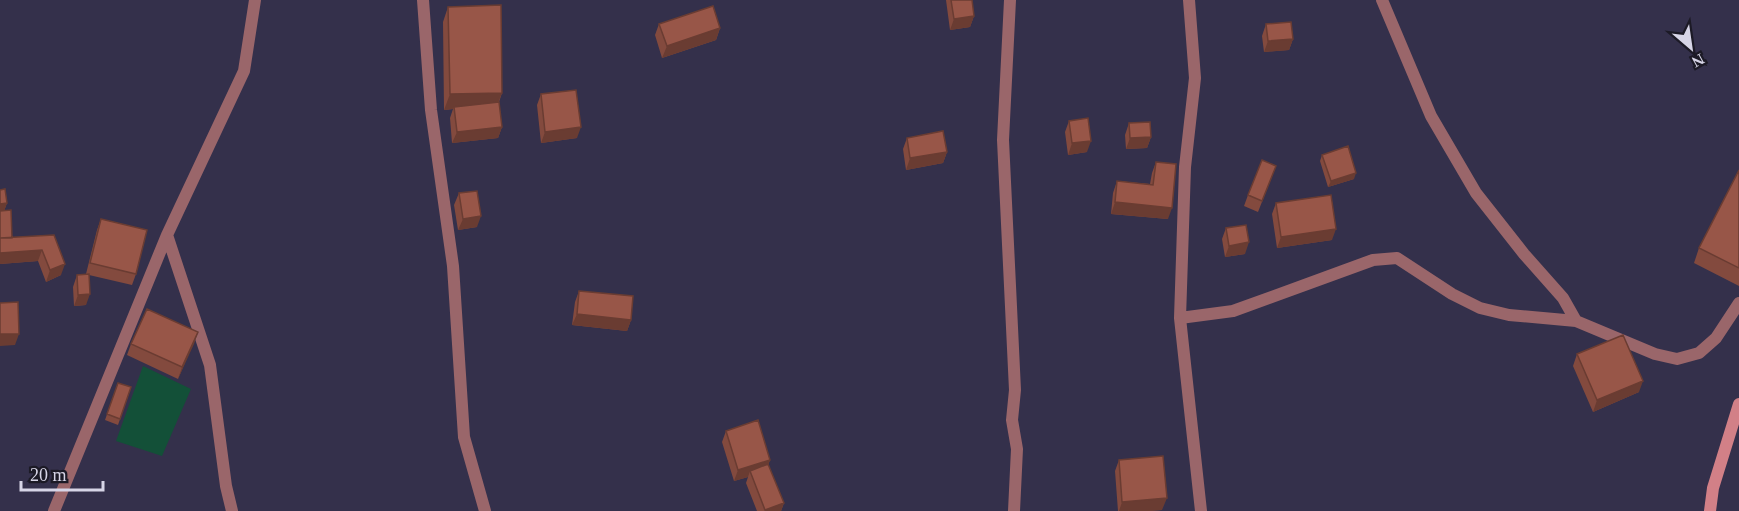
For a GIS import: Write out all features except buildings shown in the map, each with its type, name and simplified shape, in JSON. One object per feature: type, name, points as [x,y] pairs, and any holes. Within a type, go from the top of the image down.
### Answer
[{"type":"main road","points":[[1710,511],[1713,488],[1739,404]]},
{"type":"street","points":[[54,511],[167,235],[244,71],[255,0]]},
{"type":"street","points":[[423,0],[430,110],[453,266],[464,437],[485,511]]},
{"type":"street","points":[[1010,0],[1003,140],[1015,390],[1012,420],[1017,449],[1014,511]]},
{"type":"street","points":[[1190,0],[1195,78],[1185,167],[1180,318],[1201,511]]},
{"type":"street","points":[[1382,0],[1431,116],[1476,193],[1524,254],[1563,298],[1576,321]]},
{"type":"street","points":[[167,235],[210,366],[231,511]]},
{"type":"street","points":[[1180,318],[1233,311],[1373,260],[1397,258],[1452,294],[1480,308],[1509,315],[1576,321],[1655,354],[1677,359],[1699,353],[1716,338],[1739,303]]},
{"type":"green space","points":[[143,366],[191,389],[162,456],[116,441]]}]
